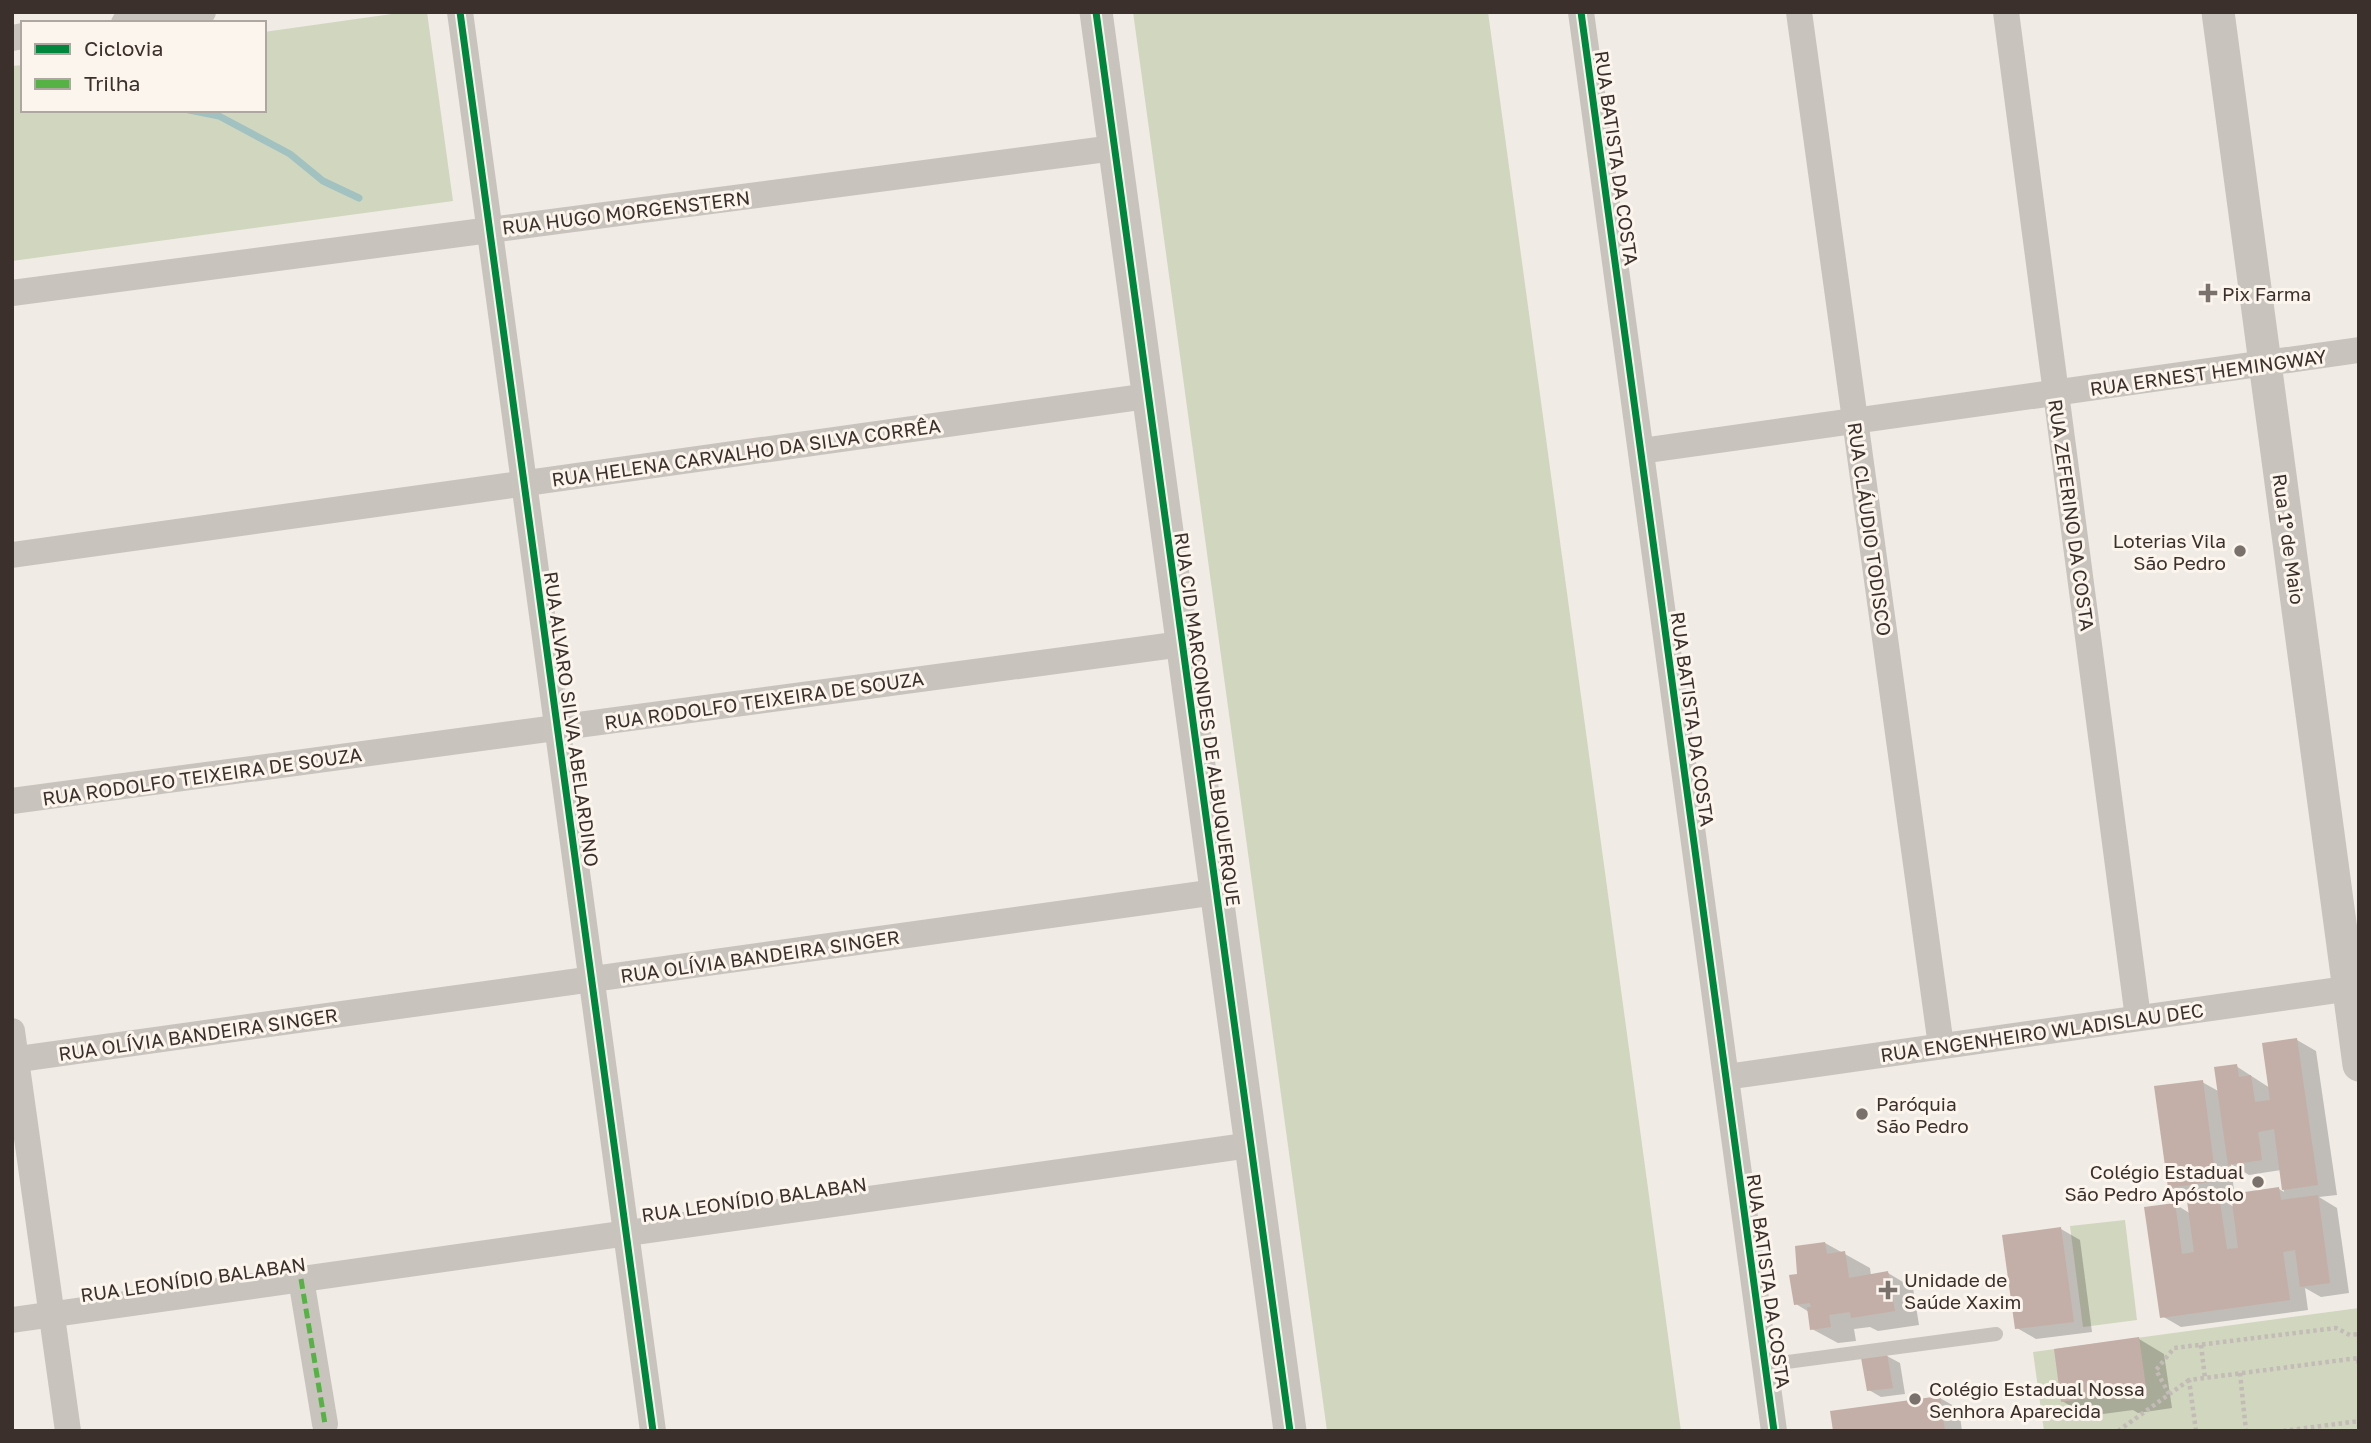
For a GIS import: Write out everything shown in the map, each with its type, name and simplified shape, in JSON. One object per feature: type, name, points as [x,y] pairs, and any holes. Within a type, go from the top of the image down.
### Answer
[{"type":"street","points":[[138,21],[202,12]]},
{"type":"street","name":"RUA ALVARO SILVA ABELARDINO","points":[[460,12],[653,1431]]},
{"type":"street","name":"RUA CID MARCONDES DE ALBUQUERQUE","points":[[1096,12],[1290,1431]]},
{"type":"street","name":"RUA BATISTA DA COSTA","points":[[1581,12],[1774,1431]]},
{"type":"street","name":"RUA CLÁUDIO TODISCO","points":[[1799,12],[1941,1046]]},
{"type":"street","name":"RUA ZEFERINO DA COSTA","points":[[2006,12],[2138,1018]]},
{"type":"street","name":"Rua 1º de Maio","points":[[2218,12],[2354,988],[2359,1065]]},
{"type":"street","name":"RUA HUGO MORGENSTERN","points":[[12,293],[1114,148]]},
{"type":"street","name":"RUA ERNEST HEMINGWAY","points":[[1641,451],[2359,351]]},
{"type":"street","name":"RUA HELENA CARVALHO DA SILVA CORRÊA","points":[[12,555],[1148,396]]},
{"type":"street","name":"RUA RODOLFO TEIXEIRA DE SOUZA","points":[[12,801],[1182,644]]},
{"type":"street","name":"RUA OLÍVIA BANDEIRA SINGER","points":[[14,1060],[1216,892]]},
{"type":"street","name":"RUA ENGENHEIRO WLADISLAU DEC","points":[[1726,1077],[2354,988]]},
{"type":"street","points":[[12,1031],[68,1431]]},
{"type":"street","name":"RUA LEONÍDIO BALABAN","points":[[12,1320],[1251,1145]]},
{"type":"street","points":[[301,1279],[325,1424]]},
{"type":"lane","points":[[1765,1365],[1996,1334]]},
{"type":"path","points":[[2169,1394],[2156,1370],[2174,1348],[2336,1328],[2350,1335],[2359,1334]]},
{"type":"path","points":[[2201,1345],[2206,1378]]},
{"type":"path","points":[[2118,1431],[2189,1380],[2358,1358],[2359,1366]]},
{"type":"path","points":[[2240,1373],[2246,1431]]},
{"type":"path","points":[[2189,1380],[2196,1431]]},
{"type":"path","points":[[2283,1431],[2359,1421]]},
{"type":"green space","points":[[406,12],[427,12],[453,201],[12,261],[12,66],[21,65],[21,112],[266,112],[266,32]]},
{"type":"green space","points":[[1133,12],[1488,12],[1681,1431],[1327,1431]]},
{"type":"green space","points":[[2125,1220],[2137,1320],[2083,1327],[2070,1226]]},
{"type":"green space","points":[[2359,1308],[2359,1431],[2044,1431],[2033,1352]]},
{"type":"building","points":[[2297,1038],[2318,1185],[2282,1190],[2274,1129],[2258,1132],[2262,1160],[2228,1165],[2214,1067],[2237,1064],[2239,1077],[2251,1075],[2255,1102],[2270,1100],[2262,1043]]},
{"type":"building","points":[[2203,1080],[2216,1181],[2168,1188],[2154,1086]]},
{"type":"building","points":[[2279,1187],[2281,1200],[2318,1195],[2330,1283],[2300,1287],[2295,1250],[2283,1252],[2290,1300],[2160,1318],[2144,1207],[2175,1203],[2182,1254],[2194,1252],[2187,1201],[2219,1196],[2227,1249],[2238,1248],[2231,1194]]},
{"type":"building","points":[[2061,1227],[2074,1322],[2015,1329],[2002,1235]]},
{"type":"building","points":[[1825,1242],[1827,1254],[1845,1251],[1849,1278],[1888,1271],[1895,1311],[1851,1318],[1850,1312],[1829,1315],[1831,1327],[1810,1330],[1807,1307],[1811,1307],[1810,1303],[1794,1305],[1789,1275],[1797,1274],[1795,1246]]},
{"type":"building","points":[[2139,1337],[2147,1394],[2111,1399],[2110,1395],[2061,1402],[2054,1349]]},
{"type":"building","points":[[1887,1354],[1893,1388],[1867,1391],[1861,1358]]},
{"type":"building","points":[[1940,1396],[1945,1431],[1833,1431],[1830,1411]]},
{"type":"waterway","points":[[199,112],[219,116],[290,154],[323,181],[359,198]]},
{"type":"marked path","points":[[301,1279],[325,1424]]},
{"type":"cycle path","points":[[460,12],[653,1431]]},
{"type":"cycle path","points":[[1096,12],[1290,1431]]},
{"type":"cycle path","points":[[1581,12],[1774,1431]]},
{"type":"place","name":"Pix Farma","points":[[2208,293]]},
{"type":"place","name":"Loterias Vila São Pedro","points":[[2240,551]]},
{"type":"place","name":"Paróquia São Pedro","points":[[1862,1114]]},
{"type":"place","name":"Colégio Estadual São Pedro Apóstolo","points":[[2258,1182]]},
{"type":"place","name":"Unidade de Saúde Xaxim","points":[[1888,1290]]},
{"type":"place","name":"Colégio Estadual Nossa Senhora Aparecida","points":[[1915,1399]]}]
